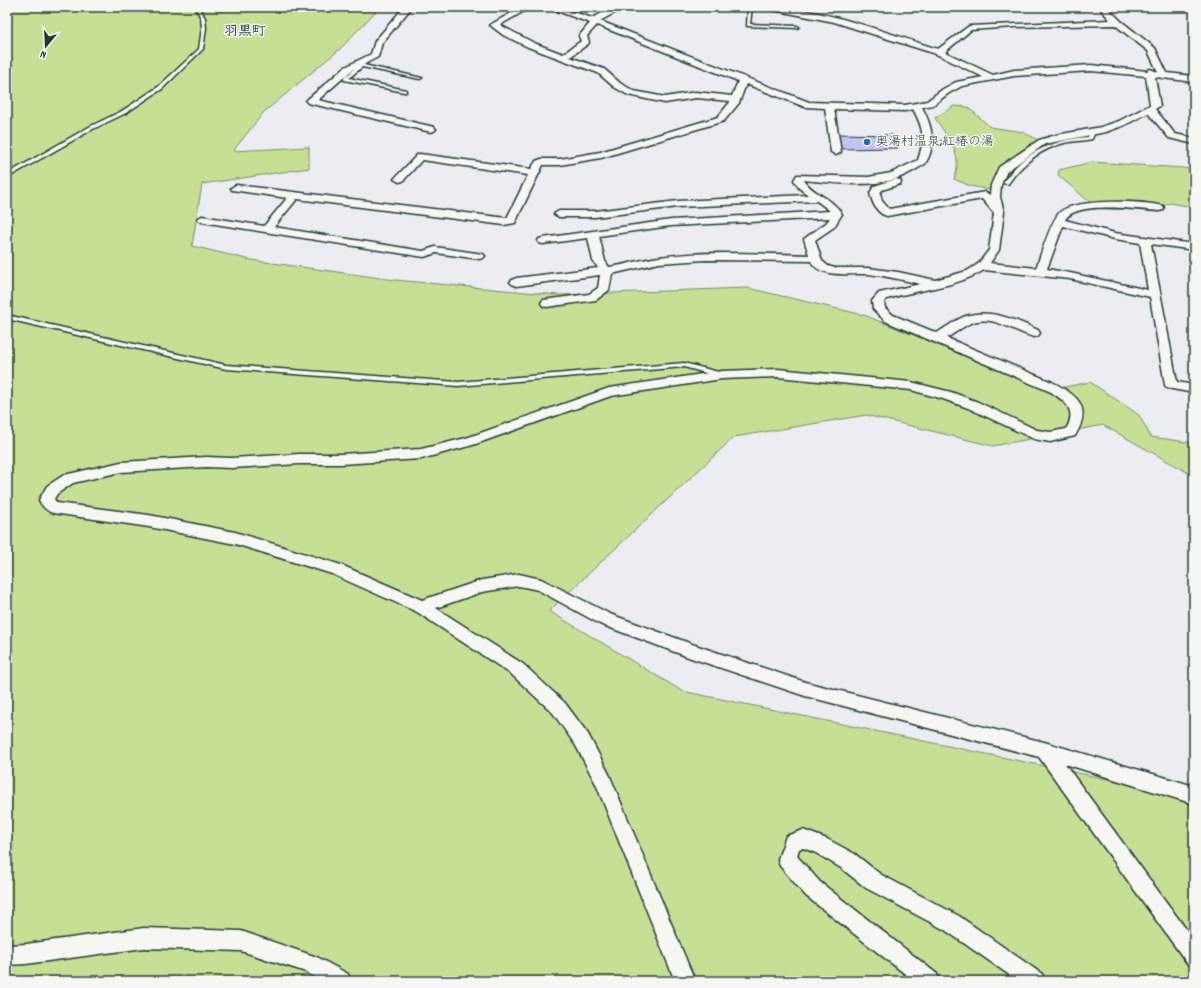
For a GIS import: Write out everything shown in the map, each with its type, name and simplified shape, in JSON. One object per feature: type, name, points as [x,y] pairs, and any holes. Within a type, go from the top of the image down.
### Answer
[{"type":"street","points":[[408,7],[401,18],[390,27],[378,43],[375,55],[348,69],[311,101],[431,129]]},
{"type":"street","points":[[522,7],[522,10],[518,13],[494,25],[506,33],[531,45],[601,71],[617,85],[631,93],[671,100],[696,95],[735,100]]},
{"type":"street","points":[[550,7],[594,21],[808,105],[905,108],[917,107],[930,103],[959,84],[1014,73],[1091,68],[1150,72],[1194,79]]},
{"type":"street","points":[[564,57],[585,42],[583,36],[594,21],[621,7]]},
{"type":"street","points":[[768,7],[836,20],[939,52],[991,77]]},
{"type":"street","points":[[1103,7],[1117,22],[1152,50],[1163,74]]},
{"type":"street","points":[[939,52],[969,28],[1013,25],[1117,22]]},
{"type":"street","points":[[685,981],[603,780],[582,740],[559,708],[517,668],[422,607],[336,569],[235,538],[149,521],[53,508],[46,500],[52,490],[69,479],[121,467],[206,462],[232,463],[299,459],[341,459],[422,454],[468,442],[609,392],[722,375],[778,373],[912,386],[959,400],[1034,434],[1050,437],[1070,433],[1076,425],[1077,416],[1075,406],[1067,395],[1048,385],[889,318],[879,309],[878,301],[883,296],[970,273],[982,266],[994,250],[998,212],[995,197],[996,185],[1003,169],[1042,142],[1093,132],[1122,123],[1155,106],[1150,72]]},
{"type":"street","points":[[236,188],[504,222],[511,221],[540,163],[544,161],[560,162],[601,155],[721,120],[735,100],[743,79]]},
{"type":"street","points":[[829,106],[836,152]]},
{"type":"street","points":[[917,107],[929,133],[927,150],[920,168],[895,182],[878,188],[875,193],[877,202],[887,213],[985,195],[998,212]]},
{"type":"street","points":[[1150,109],[1172,136],[1194,141]]},
{"type":"street","points":[[399,179],[420,157],[535,173]]},
{"type":"street","points":[[837,214],[831,205],[818,198],[800,184],[799,180],[801,177],[808,176],[834,180],[868,180],[894,176],[922,162]]},
{"type":"street","points":[[267,229],[295,195]]},
{"type":"street","points":[[559,214],[595,214],[678,204],[818,198]]},
{"type":"street","points":[[1040,272],[1059,222],[1064,214],[1076,208],[1093,205],[1159,208]]},
{"type":"street","points":[[641,209],[645,226]]},
{"type":"street","points":[[543,241],[671,222],[837,214]]},
{"type":"street","points":[[837,214],[834,220],[821,232],[809,239],[817,263],[824,268],[835,271],[868,271],[898,275],[936,283]]},
{"type":"street","points":[[202,220],[424,254],[434,250],[479,256]]},
{"type":"street","points":[[1059,222],[1088,230],[1194,247]]},
{"type":"street","points":[[547,303],[592,297],[603,290],[606,271],[599,261],[593,234]]},
{"type":"street","points":[[1145,240],[1172,385],[1194,389]]},
{"type":"street","points":[[516,282],[622,270],[667,260],[705,257],[815,258]]},
{"type":"street","points":[[982,266],[1040,272],[1078,278],[1155,295]]},
{"type":"street","points":[[938,338],[970,320],[980,318],[1002,320],[1034,333]]},
{"type":"street","points":[[422,607],[441,599],[482,586],[519,580],[541,585],[605,619],[798,686],[1044,750],[1194,795]]},
{"type":"street","points":[[1044,750],[1194,956]]},
{"type":"street","points":[[930,981],[813,889],[787,859],[792,842],[803,839],[821,845],[848,861],[873,881],[952,923],[1035,981]]},
{"type":"street","points":[[7,955],[26,954],[144,938],[241,941],[310,964],[341,981]]},
{"type":"lane","points":[[7,176],[91,128],[124,112],[160,88],[201,49],[204,28],[203,18],[197,7]]},
{"type":"lane","points":[[750,7],[748,25],[797,27]]},
{"type":"lane","points":[[369,59],[346,78],[404,91]]},
{"type":"lane","points":[[361,66],[420,78]]},
{"type":"lane","points":[[1006,183],[1014,169],[1036,153],[1058,143],[1090,138],[1093,132]]},
{"type":"lane","points":[[7,318],[226,367],[458,384],[684,365],[722,375]]},
{"type":"green space","points":[[7,7],[376,7],[374,13],[340,49],[264,112],[233,151],[309,147],[309,168],[202,184],[192,246],[251,260],[395,280],[558,295],[747,288],[864,315],[1049,390],[1090,382],[1139,415],[1151,437],[1194,443],[1194,476],[1103,425],[993,446],[866,415],[734,437],[549,611],[682,691],[1194,797],[1194,981],[7,981]]},
{"type":"green space","points":[[954,106],[968,107],[990,127],[1023,132],[1042,142],[1003,169],[996,191],[970,186],[954,179],[957,170],[956,154],[935,118]]},
{"type":"green space","points":[[1092,162],[1194,170],[1194,207],[1169,203],[1159,208],[1093,205],[1058,175],[1059,170]]},
{"type":"building","name":"奥湯村温泉;紅椿の湯","points":[[837,134],[893,135],[898,148],[841,149]]},
{"type":"place","name":"奥湯村温泉;紅椿の湯","points":[[867,142]]},
{"type":"district","name":"羽黒町","points":[[245,32]]}]
